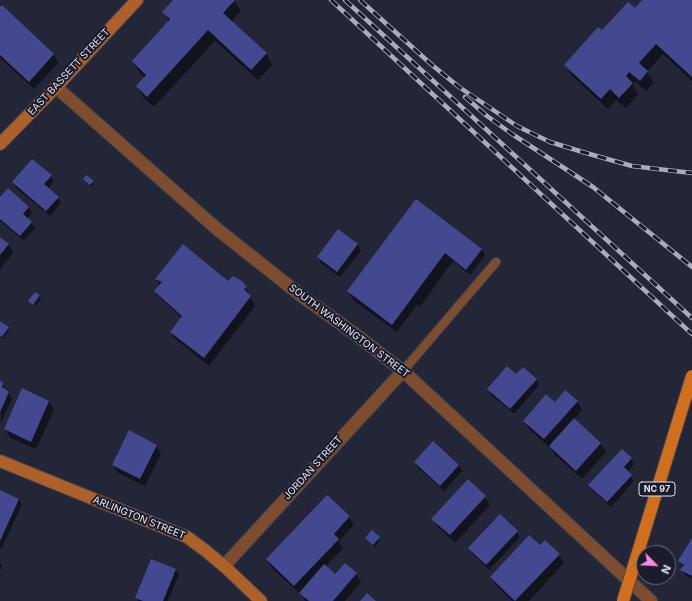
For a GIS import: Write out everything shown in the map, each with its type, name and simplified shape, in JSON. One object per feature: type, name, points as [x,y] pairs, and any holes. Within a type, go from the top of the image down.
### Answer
[{"type":"main road","name":"NC 97","points":[[623,601],[692,376]]},
{"type":"street","name":"EAST BASSETT STREET","points":[[0,143],[56,88],[137,0]]},
{"type":"street","name":"SOUTH WASHINGTON STREET","points":[[56,88],[217,230],[303,297],[403,371],[651,601]]},
{"type":"street","name":"JORDAN STREET","points":[[224,566],[403,371]]},
{"type":"street","name":"ARLINGTON STREET","points":[[0,461],[187,537],[224,566],[261,601]]},
{"type":"lane","points":[[403,371],[496,262]]},
{"type":"building","points":[[173,0],[235,0],[223,13],[267,53],[251,70],[208,30],[147,97],[136,86],[146,75],[132,61],[170,19],[162,12]]},
{"type":"building","points":[[642,0],[692,0],[692,77],[656,44],[639,63],[648,71],[640,81],[629,72],[626,76],[633,83],[619,98],[610,89],[601,99],[564,65],[598,27],[602,30],[628,2],[635,8]]},
{"type":"building","points":[[2,5],[54,54],[29,82],[0,55],[0,7]]},
{"type":"building","points":[[32,159],[52,175],[44,184],[59,197],[46,211],[12,182]]},
{"type":"building","points":[[86,175],[94,181],[90,185],[83,179]]},
{"type":"building","points":[[8,188],[29,207],[23,214],[32,222],[20,236],[0,219],[0,197]]},
{"type":"building","points":[[416,199],[482,249],[466,270],[445,253],[392,325],[347,291]]},
{"type":"building","points":[[338,229],[358,244],[337,272],[317,257]]},
{"type":"building","points":[[0,237],[9,244],[0,255]]},
{"type":"building","points":[[183,244],[228,281],[233,276],[242,281],[247,287],[244,289],[251,296],[204,358],[170,332],[182,316],[154,291],[162,282],[155,279]]},
{"type":"building","points":[[35,292],[40,295],[33,305],[28,301]]},
{"type":"building","points":[[0,321],[9,327],[2,337],[0,336]]},
{"type":"building","points":[[507,366],[516,374],[523,367],[537,379],[510,409],[487,389]]},
{"type":"building","points":[[0,381],[3,382],[2,387],[9,392],[0,412]]},
{"type":"building","points":[[22,388],[49,401],[31,442],[4,429]]},
{"type":"building","points":[[565,390],[578,401],[544,439],[523,421],[546,394],[555,402]]},
{"type":"building","points":[[574,418],[601,443],[576,471],[549,446]]},
{"type":"building","points":[[129,430],[157,445],[140,479],[112,465]]},
{"type":"building","points":[[433,441],[459,465],[440,486],[414,462]]},
{"type":"building","points":[[622,449],[632,458],[624,467],[632,475],[607,502],[588,485]]},
{"type":"building","points":[[468,479],[486,496],[450,535],[431,519]]},
{"type":"building","points":[[0,490],[19,499],[0,541]]},
{"type":"building","points":[[327,495],[350,516],[334,534],[339,539],[294,586],[266,559]]},
{"type":"building","points":[[500,514],[518,531],[486,565],[468,548]]},
{"type":"building","points":[[372,530],[380,537],[373,545],[365,538]]},
{"type":"building","points":[[529,535],[540,545],[545,540],[560,554],[515,601],[490,577]]},
{"type":"building","points":[[692,538],[692,576],[680,570],[684,565],[678,561]]},
{"type":"building","points":[[151,559],[176,569],[163,601],[143,601],[135,598]]},
{"type":"building","points":[[345,563],[357,573],[333,601],[309,601],[299,593],[324,564],[335,574]]},
{"type":"building","points":[[367,593],[376,601],[360,601]]},
{"type":"railway","points":[[331,0],[692,334]]},
{"type":"railway","points":[[345,0],[692,318]]},
{"type":"railway","points":[[360,0],[432,65],[459,87],[517,126],[550,142],[632,166],[692,173]]},
{"type":"railway","points":[[465,97],[487,116],[512,134],[593,187],[692,267]]}]
